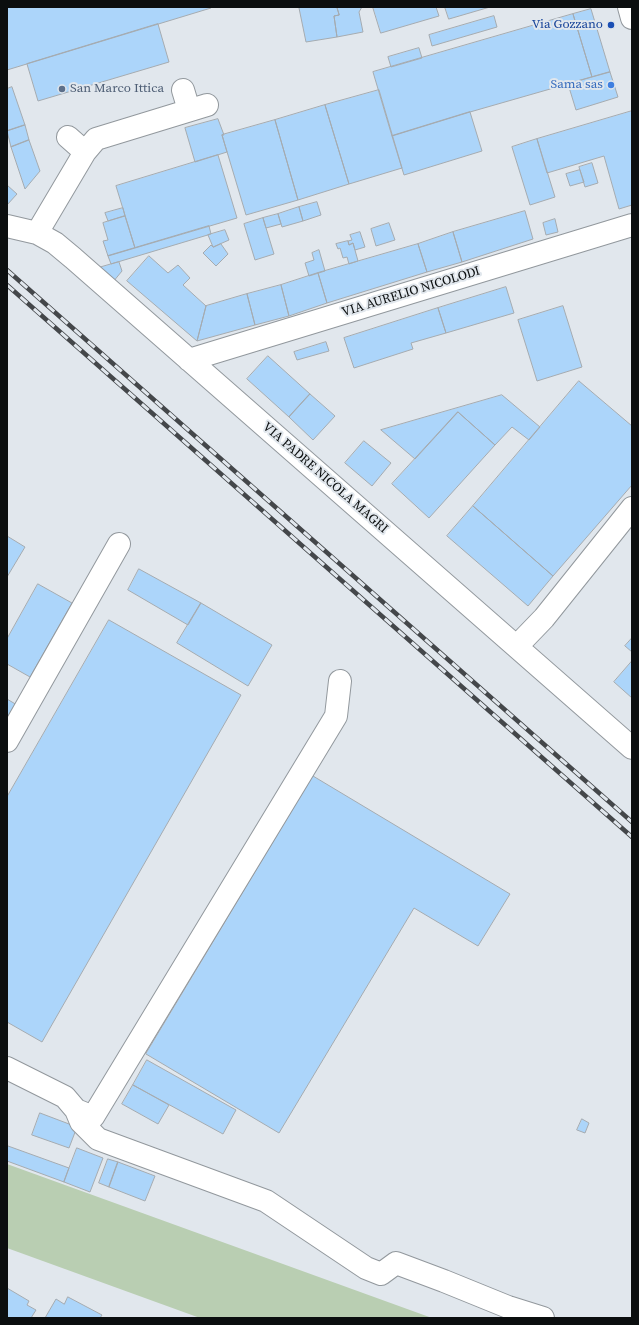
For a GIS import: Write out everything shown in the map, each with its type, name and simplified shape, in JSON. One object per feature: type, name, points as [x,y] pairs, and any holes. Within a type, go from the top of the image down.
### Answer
[{"type":"street","points":[[629,7],[632,18]]},
{"type":"street","points":[[36,233],[85,152],[96,139],[170,122],[193,102]]},
{"type":"street","points":[[68,137],[85,152]]},
{"type":"street","name":"VIA AURELIO NICOLODI","points":[[189,360],[632,225]]},
{"type":"street","name":"VIA PADRE NICOLA MAGRI","points":[[7,226],[36,233],[55,243],[73,258],[632,748]]},
{"type":"street","points":[[517,646],[544,618],[632,508]]},
{"type":"street","points":[[7,741],[119,544]]},
{"type":"street","points":[[76,1110],[93,1117],[336,716],[340,681]]},
{"type":"street","points":[[7,1068],[65,1097],[76,1110],[81,1122],[98,1139],[266,1201],[366,1268],[382,1274],[396,1263],[508,1307],[543,1318]]},
{"type":"green space","points":[[7,1164],[432,1318],[200,1318],[7,1248]]},
{"type":"building","points":[[7,7],[211,7],[211,8],[7,70]]},
{"type":"building","points":[[337,7],[339,15],[334,16],[337,37],[306,42],[299,8]]},
{"type":"building","points":[[337,7],[362,7],[359,12],[363,32],[337,37],[334,16],[339,15]]},
{"type":"building","points":[[373,7],[436,7],[439,16],[381,33]]},
{"type":"building","points":[[445,7],[490,7],[449,19]]},
{"type":"building","points":[[591,9],[610,72],[592,77],[573,14]]},
{"type":"building","points":[[573,14],[592,77],[392,136],[373,72]]},
{"type":"building","points":[[494,16],[497,27],[432,46],[429,35]]},
{"type":"building","points":[[158,24],[169,62],[38,101],[27,64]]},
{"type":"building","points":[[419,48],[422,58],[391,67],[388,57]]},
{"type":"building","points":[[610,72],[618,97],[576,110],[568,84]]},
{"type":"building","points":[[12,87],[25,125],[7,131],[7,89]]},
{"type":"building","points":[[379,90],[402,168],[349,184],[325,105]]},
{"type":"building","points":[[325,105],[349,184],[298,200],[275,120]]},
{"type":"building","points":[[632,111],[632,205],[619,209],[604,156],[547,173],[537,139]]},
{"type":"building","points":[[470,112],[482,151],[404,175],[392,136]]},
{"type":"building","points":[[218,119],[224,135],[222,135],[227,152],[195,162],[185,128]]},
{"type":"building","points":[[275,120],[298,200],[246,215],[222,135]]},
{"type":"building","points":[[25,125],[29,140],[11,147],[7,131]]},
{"type":"building","points":[[537,139],[555,197],[530,205],[512,147]]},
{"type":"building","points":[[29,140],[40,171],[25,189],[11,147]]},
{"type":"building","points":[[218,155],[237,218],[135,248],[116,186]]},
{"type":"building","points":[[592,163],[598,183],[585,187],[579,167]]},
{"type":"building","points":[[580,170],[584,182],[570,186],[566,174]]},
{"type":"building","points":[[7,185],[17,194],[7,205]]},
{"type":"building","points":[[317,202],[321,215],[303,221],[299,207]]},
{"type":"building","points":[[299,207],[303,221],[282,227],[278,214]]},
{"type":"building","points":[[123,208],[125,216],[108,221],[105,213]]},
{"type":"building","points":[[525,211],[533,239],[462,262],[453,232]]},
{"type":"building","points":[[278,214],[281,224],[266,228],[263,218]]},
{"type":"building","points":[[125,216],[135,248],[108,256],[103,241],[108,240],[103,223]]},
{"type":"building","points":[[263,218],[274,254],[255,260],[244,224]]},
{"type":"building","points":[[555,219],[558,232],[546,235],[543,223]]},
{"type":"building","points":[[389,223],[395,240],[376,246],[371,229]]},
{"type":"building","points":[[209,226],[211,234],[111,264],[108,256]]},
{"type":"building","points":[[225,230],[229,240],[213,247],[208,235]]},
{"type":"building","points":[[360,232],[365,247],[355,250],[353,243],[349,245],[348,241],[352,240],[350,235]]},
{"type":"building","points":[[453,232],[462,262],[427,272],[418,244]]},
{"type":"building","points":[[348,241],[349,245],[353,243],[358,261],[349,264],[347,257],[343,258],[340,248],[338,249],[336,244]]},
{"type":"building","points":[[221,244],[228,254],[216,266],[203,253],[211,245],[213,247]]},
{"type":"building","points":[[418,244],[427,272],[327,303],[318,273]]},
{"type":"building","points":[[319,250],[325,271],[309,276],[305,263],[314,260],[312,253]]},
{"type":"building","points":[[149,256],[168,273],[178,265],[190,278],[183,285],[206,306],[197,341],[127,281]]},
{"type":"building","points":[[119,262],[122,271],[113,282],[98,268]]},
{"type":"building","points":[[318,273],[327,303],[289,316],[281,285]]},
{"type":"building","points":[[281,285],[289,316],[255,325],[247,294]]},
{"type":"building","points":[[506,287],[514,313],[446,333],[438,308]]},
{"type":"building","points":[[247,294],[255,325],[197,341],[206,306]]},
{"type":"building","points":[[563,306],[582,367],[537,381],[518,320]]},
{"type":"building","points":[[438,308],[446,333],[411,343],[413,349],[354,368],[344,338]]},
{"type":"building","points":[[326,342],[329,351],[297,360],[294,352]]},
{"type":"building","points":[[268,356],[310,394],[289,417],[247,379]]},
{"type":"building","points":[[579,381],[632,426],[632,485],[553,576],[473,506]]},
{"type":"building","points":[[310,394],[335,416],[313,440],[289,417]]},
{"type":"building","points":[[502,395],[540,427],[529,440],[512,427],[495,445],[458,412],[415,459],[381,430]]},
{"type":"building","points":[[458,412],[495,445],[429,518],[392,484]]},
{"type":"building","points":[[364,441],[391,463],[372,486],[345,463]]},
{"type":"building","points":[[473,506],[553,576],[528,606],[447,536]]},
{"type":"building","points":[[7,536],[25,547],[7,577]]},
{"type":"building","points":[[139,569],[201,603],[188,625],[128,590]]},
{"type":"building","points":[[38,584],[72,603],[30,677],[7,664],[7,639]]},
{"type":"building","points":[[201,603],[272,645],[248,686],[177,643]]},
{"type":"building","points":[[109,620],[241,695],[42,1042],[7,1022],[7,797]]},
{"type":"building","points":[[632,638],[632,652],[625,646]]},
{"type":"building","points":[[632,661],[632,698],[614,682]]},
{"type":"building","points":[[7,699],[22,708],[7,722]]},
{"type":"building","points":[[313,776],[510,894],[478,946],[414,908],[279,1133],[146,1054]]},
{"type":"building","points":[[147,1060],[236,1110],[223,1134],[133,1085]]},
{"type":"building","points":[[133,1085],[169,1105],[158,1124],[122,1104]]},
{"type":"building","points":[[40,1113],[77,1127],[69,1148],[32,1135]]},
{"type":"building","points":[[582,1119],[589,1123],[585,1133],[577,1130]]},
{"type":"building","points":[[8,1146],[69,1168],[64,1182],[7,1161]]},
{"type":"building","points":[[77,1148],[103,1158],[90,1192],[64,1182]]},
{"type":"building","points":[[108,1159],[118,1162],[109,1187],[99,1183]]},
{"type":"building","points":[[118,1162],[155,1176],[145,1201],[109,1187]]},
{"type":"building","points":[[7,1288],[29,1301],[27,1305],[36,1310],[31,1318],[7,1318]]},
{"type":"building","points":[[68,1297],[102,1315],[100,1318],[45,1318],[56,1299],[64,1304]]},
{"type":"railway","points":[[7,270],[632,822]]},
{"type":"railway","points":[[7,285],[632,837]]},
{"type":"place","name":"Via Gozzano","points":[[611,25]]},
{"type":"place","name":"Sama sas","points":[[611,85]]},
{"type":"place","name":"San Marco Ittica","points":[[62,89]]}]
